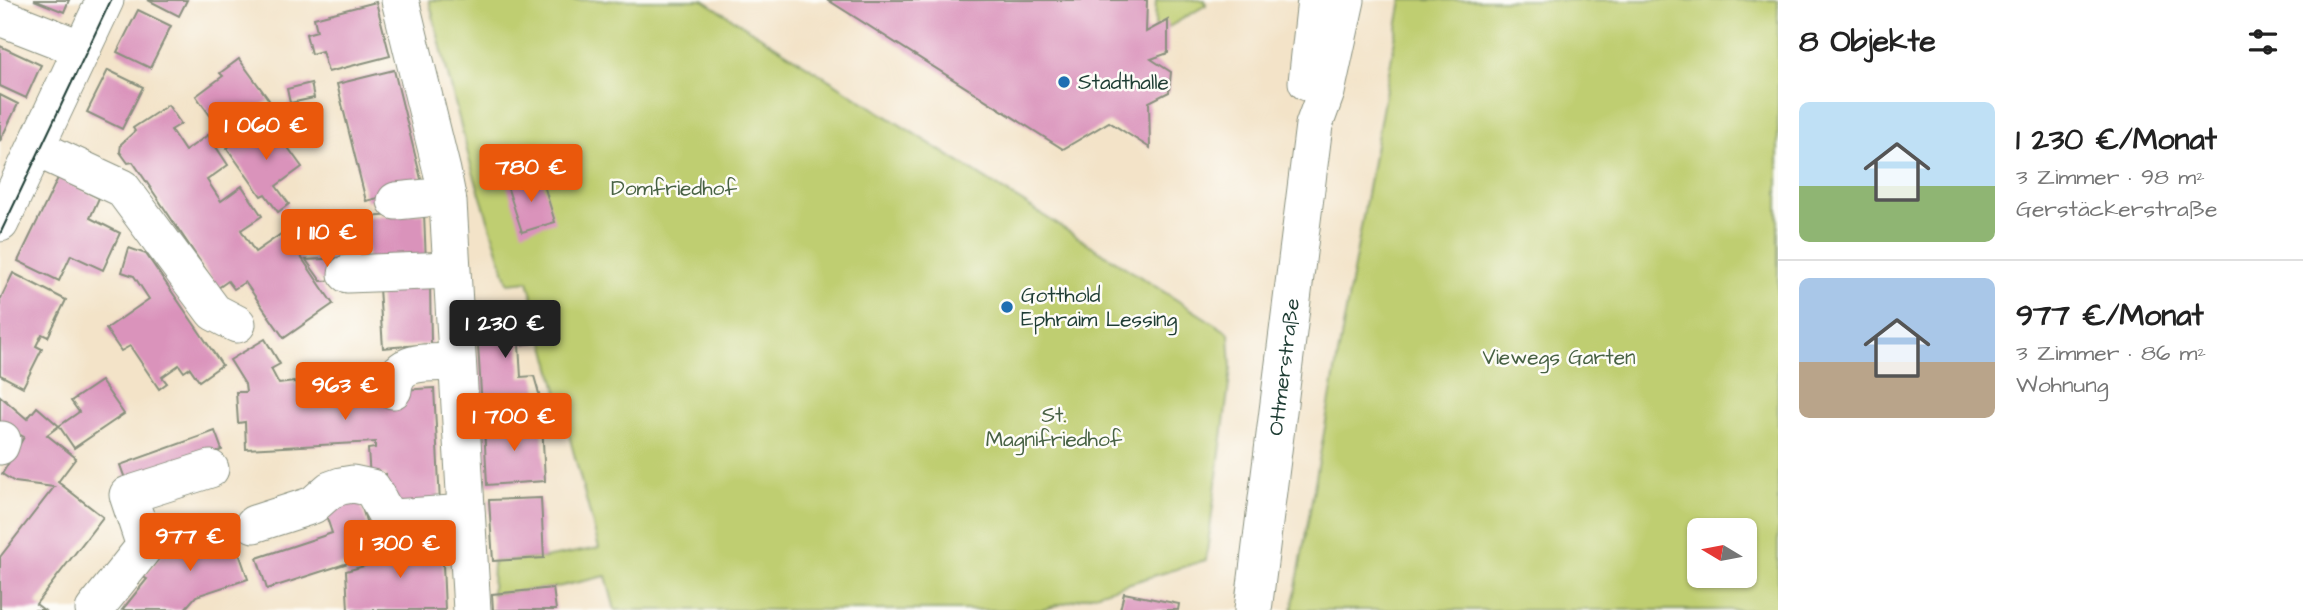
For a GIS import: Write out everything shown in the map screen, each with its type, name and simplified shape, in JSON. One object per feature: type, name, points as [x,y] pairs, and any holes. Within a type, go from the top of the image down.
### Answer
[{"type":"street","points":[[0,223],[105,0]]},
{"type":"street","points":[[400,0],[446,195],[472,610]]},
{"type":"street","name":"Ottmerstraße","points":[[1314,125],[1307,89],[1316,0]]},
{"type":"street","name":"Ottmerstraße","points":[[1254,610],[1314,125],[1326,92],[1346,0]]},
{"type":"street","points":[[0,17],[82,49]]},
{"type":"street","points":[[36,148],[122,188],[214,312],[237,324]]},
{"type":"street","points":[[396,201],[446,195]]},
{"type":"street","points":[[347,274],[452,270]]},
{"type":"street","points":[[402,350],[457,354]]},
{"type":"street","points":[[393,390],[397,373],[408,365],[457,354]]},
{"type":"street","points":[[94,610],[145,546],[128,495],[211,469]]},
{"type":"street","points":[[254,524],[313,505],[330,490],[353,484],[372,488],[387,516],[394,518],[466,513]]},
{"type":"green space","points":[[429,0],[703,0],[1229,333],[1231,369],[1206,560],[1042,610],[615,610],[606,576],[553,588],[492,594],[493,561],[544,558],[599,548],[528,281],[508,283],[470,162]]},
{"type":"green space","points":[[1156,0],[1205,0],[1206,5],[1167,28],[1155,27]]},
{"type":"green space","name":"Viewegs Garten","points":[[1402,0],[1778,0],[1778,610],[1292,610]]},
{"type":"building","points":[[34,0],[69,0],[64,12]]},
{"type":"building","points":[[148,0],[187,0],[179,16]]},
{"type":"building","name":"Stadthalle","points":[[828,0],[1147,0],[1146,32],[1168,20],[1168,53],[1151,59],[1171,72],[1169,92],[1149,102],[1150,148],[1109,122],[1063,149]]},
{"type":"building","points":[[376,2],[390,56],[328,72],[322,51],[311,54],[306,34],[317,31],[314,18]]},
{"type":"building","points":[[138,10],[171,26],[150,68],[117,52]]},
{"type":"building","points":[[0,46],[41,65],[26,98],[0,86]]},
{"type":"building","points":[[239,59],[269,100],[223,133],[196,96],[223,76],[220,73]]},
{"type":"building","points":[[108,70],[143,87],[122,129],[87,112]]},
{"type":"building","points":[[394,70],[423,187],[366,201],[337,84]]},
{"type":"building","points":[[311,83],[314,98],[290,103],[287,89]]},
{"type":"building","points":[[0,95],[18,104],[0,141]]},
{"type":"building","points":[[290,103],[303,122],[286,134],[273,116]]},
{"type":"building","points":[[168,105],[181,124],[171,130],[185,151],[208,135],[228,165],[207,180],[221,201],[242,186],[262,216],[241,230],[255,252],[284,232],[333,304],[284,338],[245,282],[234,289],[228,281],[218,288],[133,162],[128,163],[120,152],[121,144],[135,131],[133,128]]},
{"type":"building","points":[[268,120],[302,167],[276,186],[289,204],[278,212],[265,194],[261,196],[227,148]]},
{"type":"building","points":[[541,175],[555,222],[522,232],[507,186]]},
{"type":"building","points":[[58,178],[99,198],[90,218],[120,233],[103,270],[71,255],[59,281],[18,261]]},
{"type":"building","points":[[424,213],[426,263],[368,266],[367,246],[357,247],[355,228],[366,227],[366,217]]},
{"type":"building","points":[[129,248],[146,254],[222,365],[199,381],[190,368],[184,372],[179,365],[162,377],[167,383],[159,389],[130,346],[121,351],[106,329],[149,299],[134,276],[122,272]]},
{"type":"building","points":[[341,258],[342,280],[321,281],[306,260]]},
{"type":"building","points":[[13,273],[66,300],[48,337],[42,334],[36,346],[42,349],[23,387],[0,375],[0,300]]},
{"type":"building","points":[[430,284],[431,344],[383,348],[379,288]]},
{"type":"building","points":[[510,311],[514,315],[529,313],[536,343],[519,345],[521,377],[534,376],[542,404],[482,408],[476,313]]},
{"type":"building","points":[[265,339],[280,364],[271,369],[279,384],[294,382],[308,395],[325,394],[324,376],[384,373],[384,391],[434,388],[440,503],[387,506],[386,474],[370,478],[368,449],[375,448],[375,442],[246,449],[245,422],[238,423],[236,392],[246,392],[245,384],[230,360]]},
{"type":"building","points":[[101,381],[124,414],[74,448],[59,426],[79,412],[71,401]]},
{"type":"building","points":[[0,396],[27,419],[37,407],[59,426],[47,435],[76,458],[58,482],[103,517],[36,604],[44,610],[0,610],[0,557],[54,487],[15,482],[2,474],[24,437],[0,423]]},
{"type":"building","points":[[542,422],[545,481],[487,485],[484,426]]},
{"type":"building","points":[[215,431],[222,450],[127,484],[120,465]]},
{"type":"building","points":[[359,498],[376,554],[267,589],[257,558],[332,533],[324,509]]},
{"type":"building","points":[[541,498],[544,558],[493,561],[489,500]]},
{"type":"building","points":[[230,527],[248,579],[196,596],[184,610],[122,610],[147,579],[143,577],[166,549]]},
{"type":"building","points":[[442,541],[445,610],[348,610],[346,571],[390,559],[389,544]]},
{"type":"building","points":[[553,588],[556,610],[493,610],[492,594]]},
{"type":"building","points":[[1124,593],[1179,604],[1178,610],[1120,610]]},
{"type":"tram line","points":[[0,234],[111,0]]},
{"type":"place","name":"Stadthalle","points":[[1064,82]]},
{"type":"place","name":"Gotthold Ephraim Lessing","points":[[1007,307]]},
{"type":"park label","name":"Domfriedhof","points":[[674,188]]},
{"type":"park label","name":"St. Magnifriedhof","points":[[1054,427]]}]
